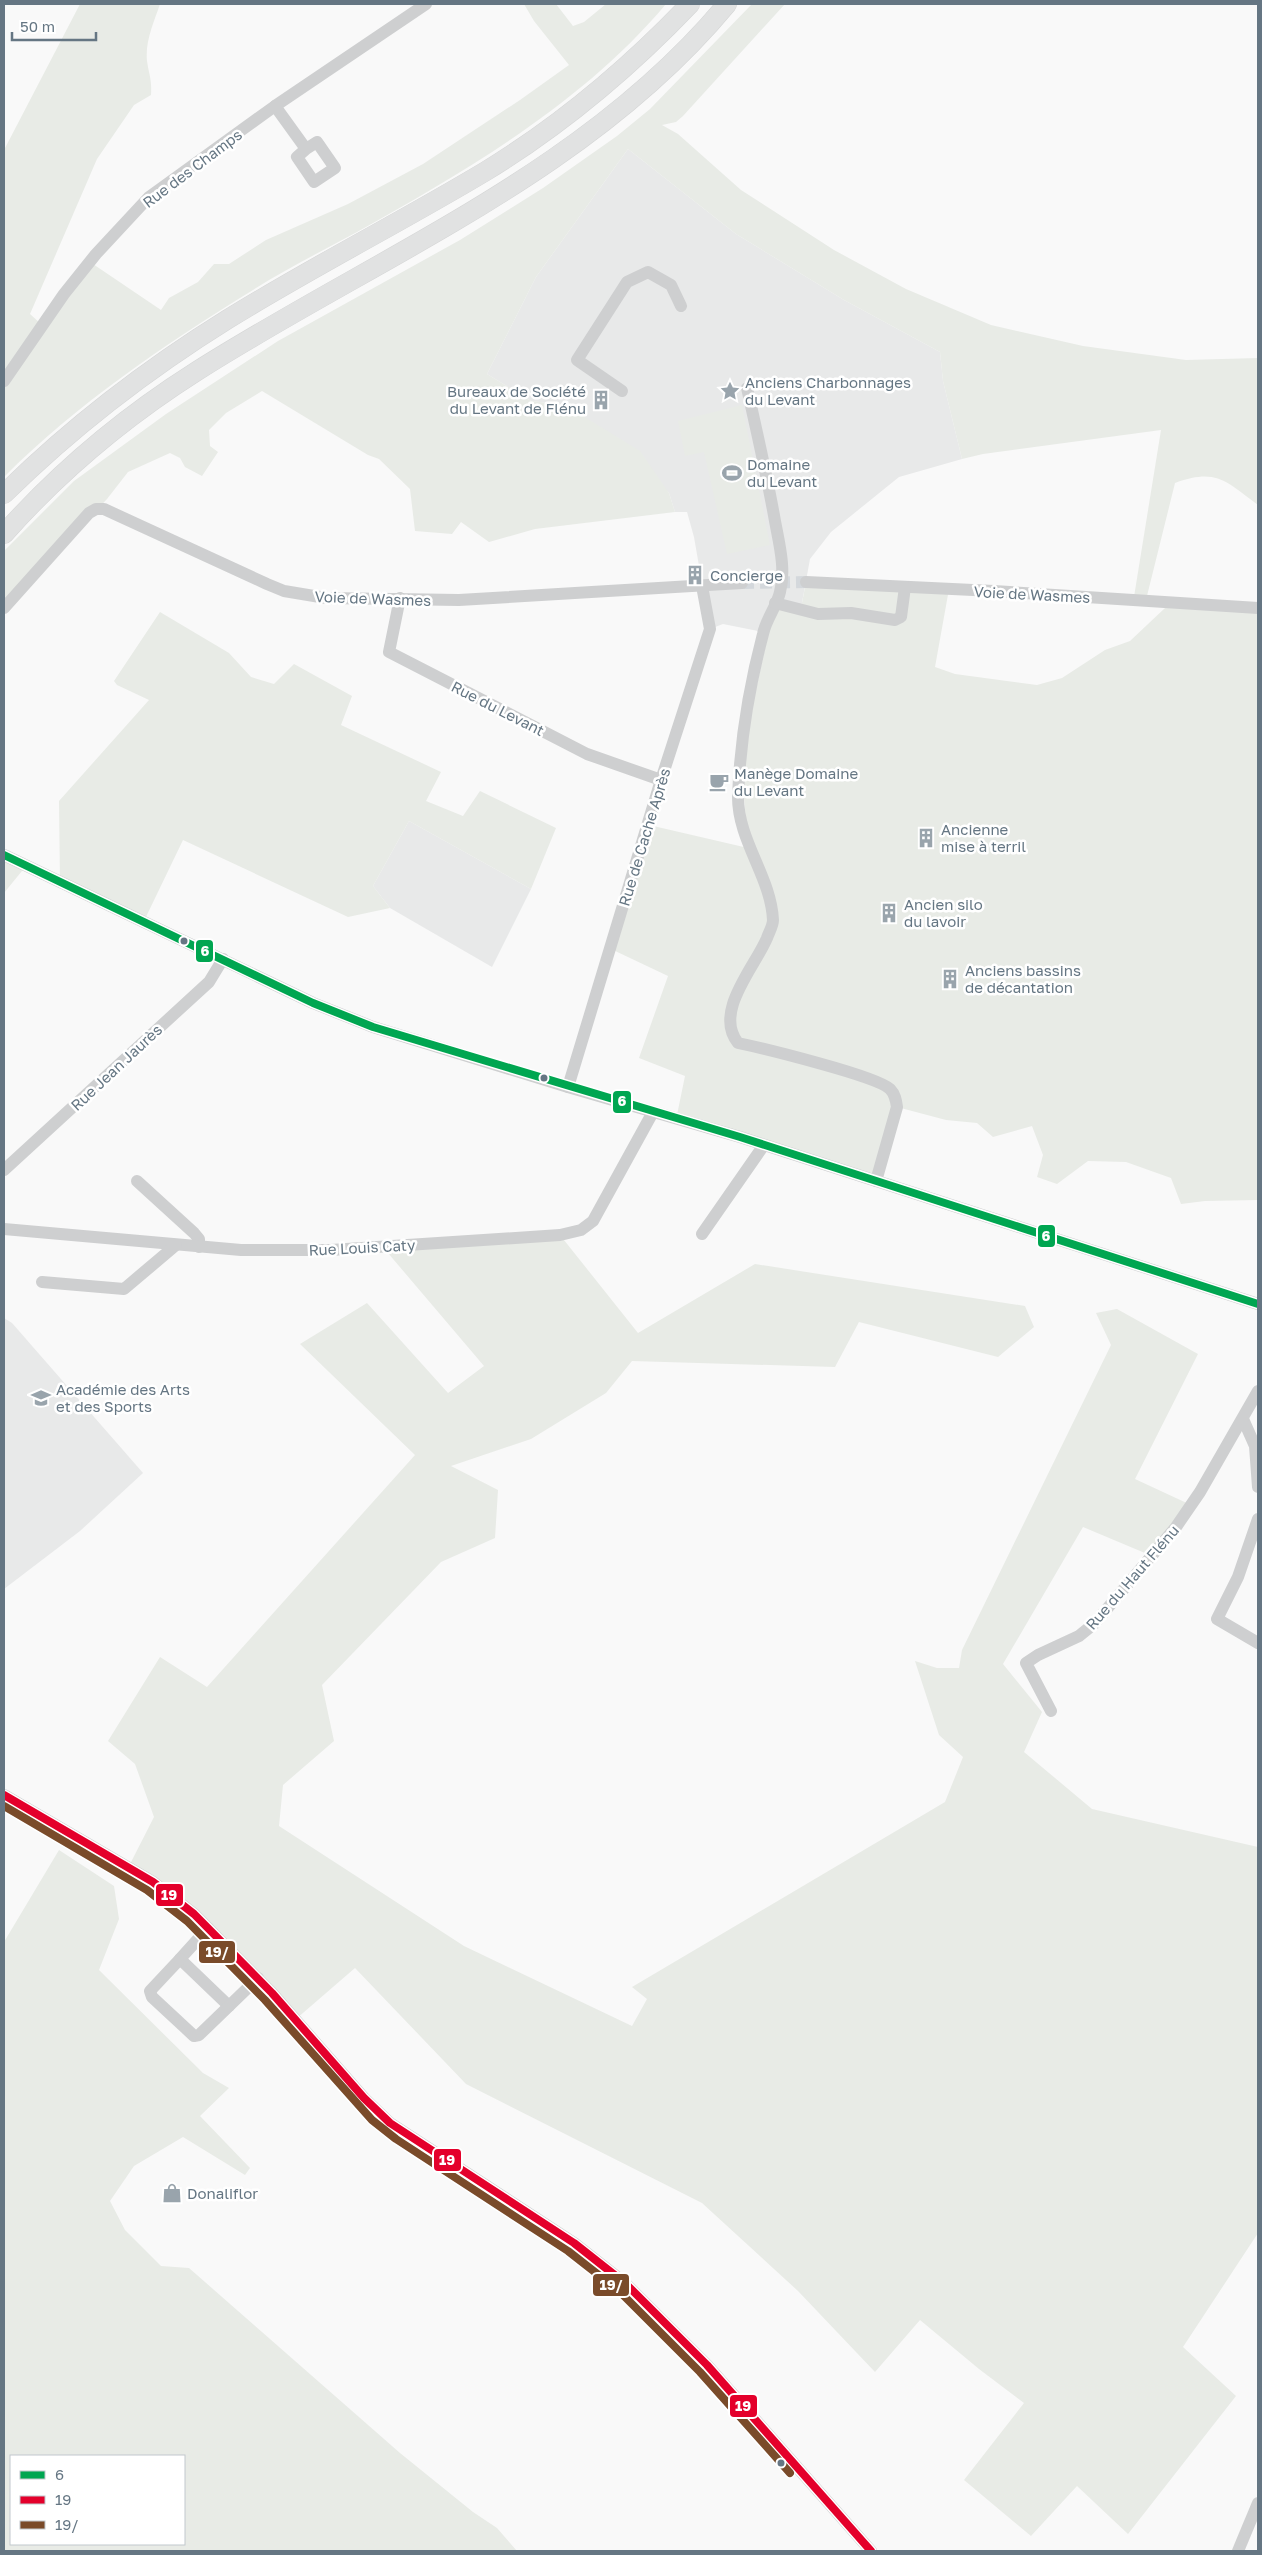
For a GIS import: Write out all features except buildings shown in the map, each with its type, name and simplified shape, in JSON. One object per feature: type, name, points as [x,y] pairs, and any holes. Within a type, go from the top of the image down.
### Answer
[{"type":"highway","points":[[4,494],[85,419],[180,350],[229,318],[488,170],[584,102],[635,58],[690,4]]},
{"type":"highway","points":[[4,534],[73,466],[164,393],[245,341],[400,255],[502,193],[603,122],[652,82],[727,4]]},
{"type":"street","name":"Rue des Champs","points":[[4,381],[64,294],[96,254],[149,197],[275,106],[426,4]]},
{"type":"street","points":[[275,106],[306,149]]},
{"type":"street","points":[[622,392],[577,360],[628,282],[648,272],[671,285],[681,306]]},
{"type":"street","points":[[747,388],[781,557],[780,593],[763,632],[750,694],[741,757],[738,800],[746,842],[770,898],[773,922],[762,950],[735,996],[730,1020],[731,1035],[738,1043],[767,1049],[860,1076],[890,1088],[896,1097],[897,1107],[876,1181]]},
{"type":"street","name":"Voie de Wasmes","points":[[4,608],[89,513],[96,509],[104,509],[284,591],[326,598],[489,600],[742,583]]},
{"type":"street","name":"Voie de Wasmes","points":[[806,582],[1258,608]]},
{"type":"street","name":"Rue de Cache Après","points":[[568,1087],[660,780],[710,629],[702,586]]},
{"type":"street","points":[[775,603],[818,614],[851,613],[895,620],[901,617],[905,587]]},
{"type":"street","name":"Rue du Levant","points":[[400,598],[389,652],[587,754],[660,780]]},
{"type":"street","points":[[4,855],[313,1003],[373,1027],[764,1145],[1258,1304]]},
{"type":"street","name":"Rue Jean Jaurès","points":[[4,1170],[209,982],[223,959]]},
{"type":"street","name":"Rue Louis Caty","points":[[4,1229],[241,1250],[331,1250],[560,1235],[581,1230],[593,1221],[653,1112]]},
{"type":"street","points":[[613,1203],[636,1156],[635,1145]]},
{"type":"street","points":[[702,1234],[764,1145]]},
{"type":"street","points":[[137,1181],[194,1233],[199,1239],[200,1247]]},
{"type":"street","points":[[42,1282],[124,1289],[176,1245]]},
{"type":"street","name":"Rue du Haut Flénu","points":[[1051,1711],[1026,1663],[1038,1655],[1079,1636],[1096,1623],[1176,1527],[1200,1492],[1258,1391]]},
{"type":"street","points":[[1243,1418],[1255,1446],[1258,1487]]},
{"type":"street","points":[[1258,1519],[1238,1577],[1217,1619],[1258,1643]]},
{"type":"street","points":[[4,1795],[153,1882],[194,1914],[258,1978],[364,2098],[390,2123],[574,2242],[626,2284],[706,2364],[871,2551]]},
{"type":"street","points":[[208,1928],[150,1992],[152,1997],[194,2036],[199,2035],[258,1978]]},
{"type":"street","points":[[180,1959],[229,2006]]},
{"type":"street","points":[[1238,2551],[1258,2503]]},
{"type":"shaded area","points":[[80,4],[160,4],[147,46],[151,95],[134,105],[97,159],[30,314],[41,324],[90,262],[161,310],[169,298],[198,282],[214,264],[229,264],[266,240],[348,204],[423,164],[520,100],[569,65],[534,21],[524,4],[556,4],[573,26],[584,22],[606,4],[666,4],[634,39],[599,72],[522,132],[441,184],[278,275],[187,332],[92,400],[32,450],[4,477],[4,150]]},
{"type":"shaded area","points":[[752,4],[785,4],[683,116],[676,122],[662,125],[678,134],[741,190],[834,250],[906,289],[991,325],[1083,346],[1186,360],[1258,358],[1258,505],[1220,479],[1201,477],[1175,483],[1145,604],[1133,603],[1161,430],[983,454],[962,459],[943,381],[940,352],[844,300],[736,234],[628,149],[536,277],[487,374],[531,401],[565,405],[640,451],[669,493],[675,512],[535,529],[489,542],[461,522],[452,534],[415,531],[410,489],[379,459],[368,455],[262,391],[226,413],[209,430],[210,446],[218,452],[202,476],[185,467],[180,458],[170,453],[128,472],[107,499],[4,608],[4,551],[74,481],[166,414],[278,341],[460,240],[543,188],[617,136],[650,109]]},
{"type":"shaded area","name":"Anciens Charbonnages du Levant","points":[[628,149],[736,234],[844,300],[940,352],[943,381],[962,459],[899,477],[831,532],[810,559],[801,608],[763,632],[723,624],[710,629],[694,537],[687,512],[675,512],[669,493],[565,405],[531,401],[487,374],[536,277]]},
{"type":"shaded area","name":"Domaine du Levant","points":[[742,405],[770,545],[727,554],[704,452],[685,456],[678,421]]},
{"type":"shaded area","points":[[806,582],[949,589],[935,667],[955,674],[1037,685],[1062,678],[1105,650],[1130,641],[1165,608],[1258,608],[1258,1200],[1205,1201],[1181,1204],[1171,1178],[1126,1162],[1088,1161],[1057,1184],[1037,1177],[1043,1155],[1032,1126],[993,1137],[977,1123],[946,1120],[897,1107],[876,1181],[677,1115],[685,1076],[639,1058],[668,976],[611,949],[649,825],[748,848],[741,757],[775,603],[801,608]]},
{"type":"shaded area","points":[[160,612],[229,653],[251,677],[274,684],[294,664],[352,696],[341,725],[441,772],[426,801],[463,816],[480,791],[556,828],[531,889],[409,821],[373,886],[390,908],[348,917],[183,840],[144,921],[60,882],[59,801],[149,700],[117,685],[114,681]]},
{"type":"shaded area","points":[[409,821],[531,889],[492,967],[390,908],[373,886]]},
{"type":"shaded area","points":[[4,855],[26,866],[4,893]]},
{"type":"shaded area","points":[[560,1235],[638,1333],[755,1264],[1025,1306],[1034,1327],[998,1357],[859,1322],[835,1367],[632,1361],[606,1393],[531,1439],[451,1466],[498,1490],[495,1538],[441,1562],[322,1685],[334,1741],[283,1785],[279,1826],[464,1946],[632,2026],[647,1999],[632,1987],[945,1802],[963,1757],[939,1735],[915,1661],[937,1668],[959,1668],[962,1650],[1111,1345],[1096,1313],[1117,1309],[1198,1354],[1135,1479],[1191,1505],[1152,1556],[1083,1527],[1003,1664],[1042,1712],[1024,1752],[1092,1809],[1258,1847],[1258,2233],[1183,2347],[1236,2396],[1128,2534],[1077,2486],[1031,2536],[964,2480],[1024,2403],[920,2320],[875,2372],[798,2291],[702,2203],[466,2084],[355,1968],[296,2019],[194,1914],[128,1868],[154,1817],[135,1764],[108,1741],[160,1657],[207,1687],[415,1455],[300,1344],[367,1303],[448,1393],[484,1366],[382,1246]]},
{"type":"shaded area","name":"Académie des Arts et des Sports","points":[[4,1318],[12,1323],[143,1473],[80,1531],[4,1589]]},
{"type":"shaded area","points":[[59,1850],[114,1886],[119,1919],[99,1970],[203,2073],[229,2088],[200,2116],[250,2168],[245,2175],[183,2137],[134,2166],[110,2201],[125,2230],[161,2266],[189,2268],[400,2453],[473,2512],[497,2528],[517,2551],[4,2551],[4,1942]]},
{"type":"tunnel","points":[[742,583],[806,582]]},
{"type":"transit line","name":"6","points":[[4,855],[313,1003],[373,1027],[740,1137],[1258,1304]]},
{"type":"transit line","name":"19","points":[[4,1795],[153,1882],[194,1914],[272,1993],[364,2098],[390,2123],[574,2243],[626,2284],[707,2365],[871,2551]]},
{"type":"transit line","name":"19/","points":[[4,1806],[147,1890],[187,1921],[265,2000],[372,2120],[396,2139],[568,2251],[619,2291],[700,2372],[790,2473]]},
{"type":"place","name":"Anciens Charbonnages du Levant","points":[[730,391]]},
{"type":"place","name":"Bureaux de Société du Levant de Flénu","points":[[601,400]]},
{"type":"place","name":"Domaine du Levant","points":[[732,473]]},
{"type":"place","name":"Concierge","points":[[695,575]]},
{"type":"place","name":"Manège Domaine du Levant","points":[[719,782]]},
{"type":"place","name":"Ancienne mise à terril","points":[[926,838]]},
{"type":"place","name":"Ancien silo du lavoir","points":[[889,913]]},
{"type":"place","name":"Anciens bassins de décantation","points":[[950,979]]},
{"type":"place","name":"Académie des Arts et des Sports","points":[[41,1398]]},
{"type":"place","name":"Donaliflor","points":[[172,2193]]}]
